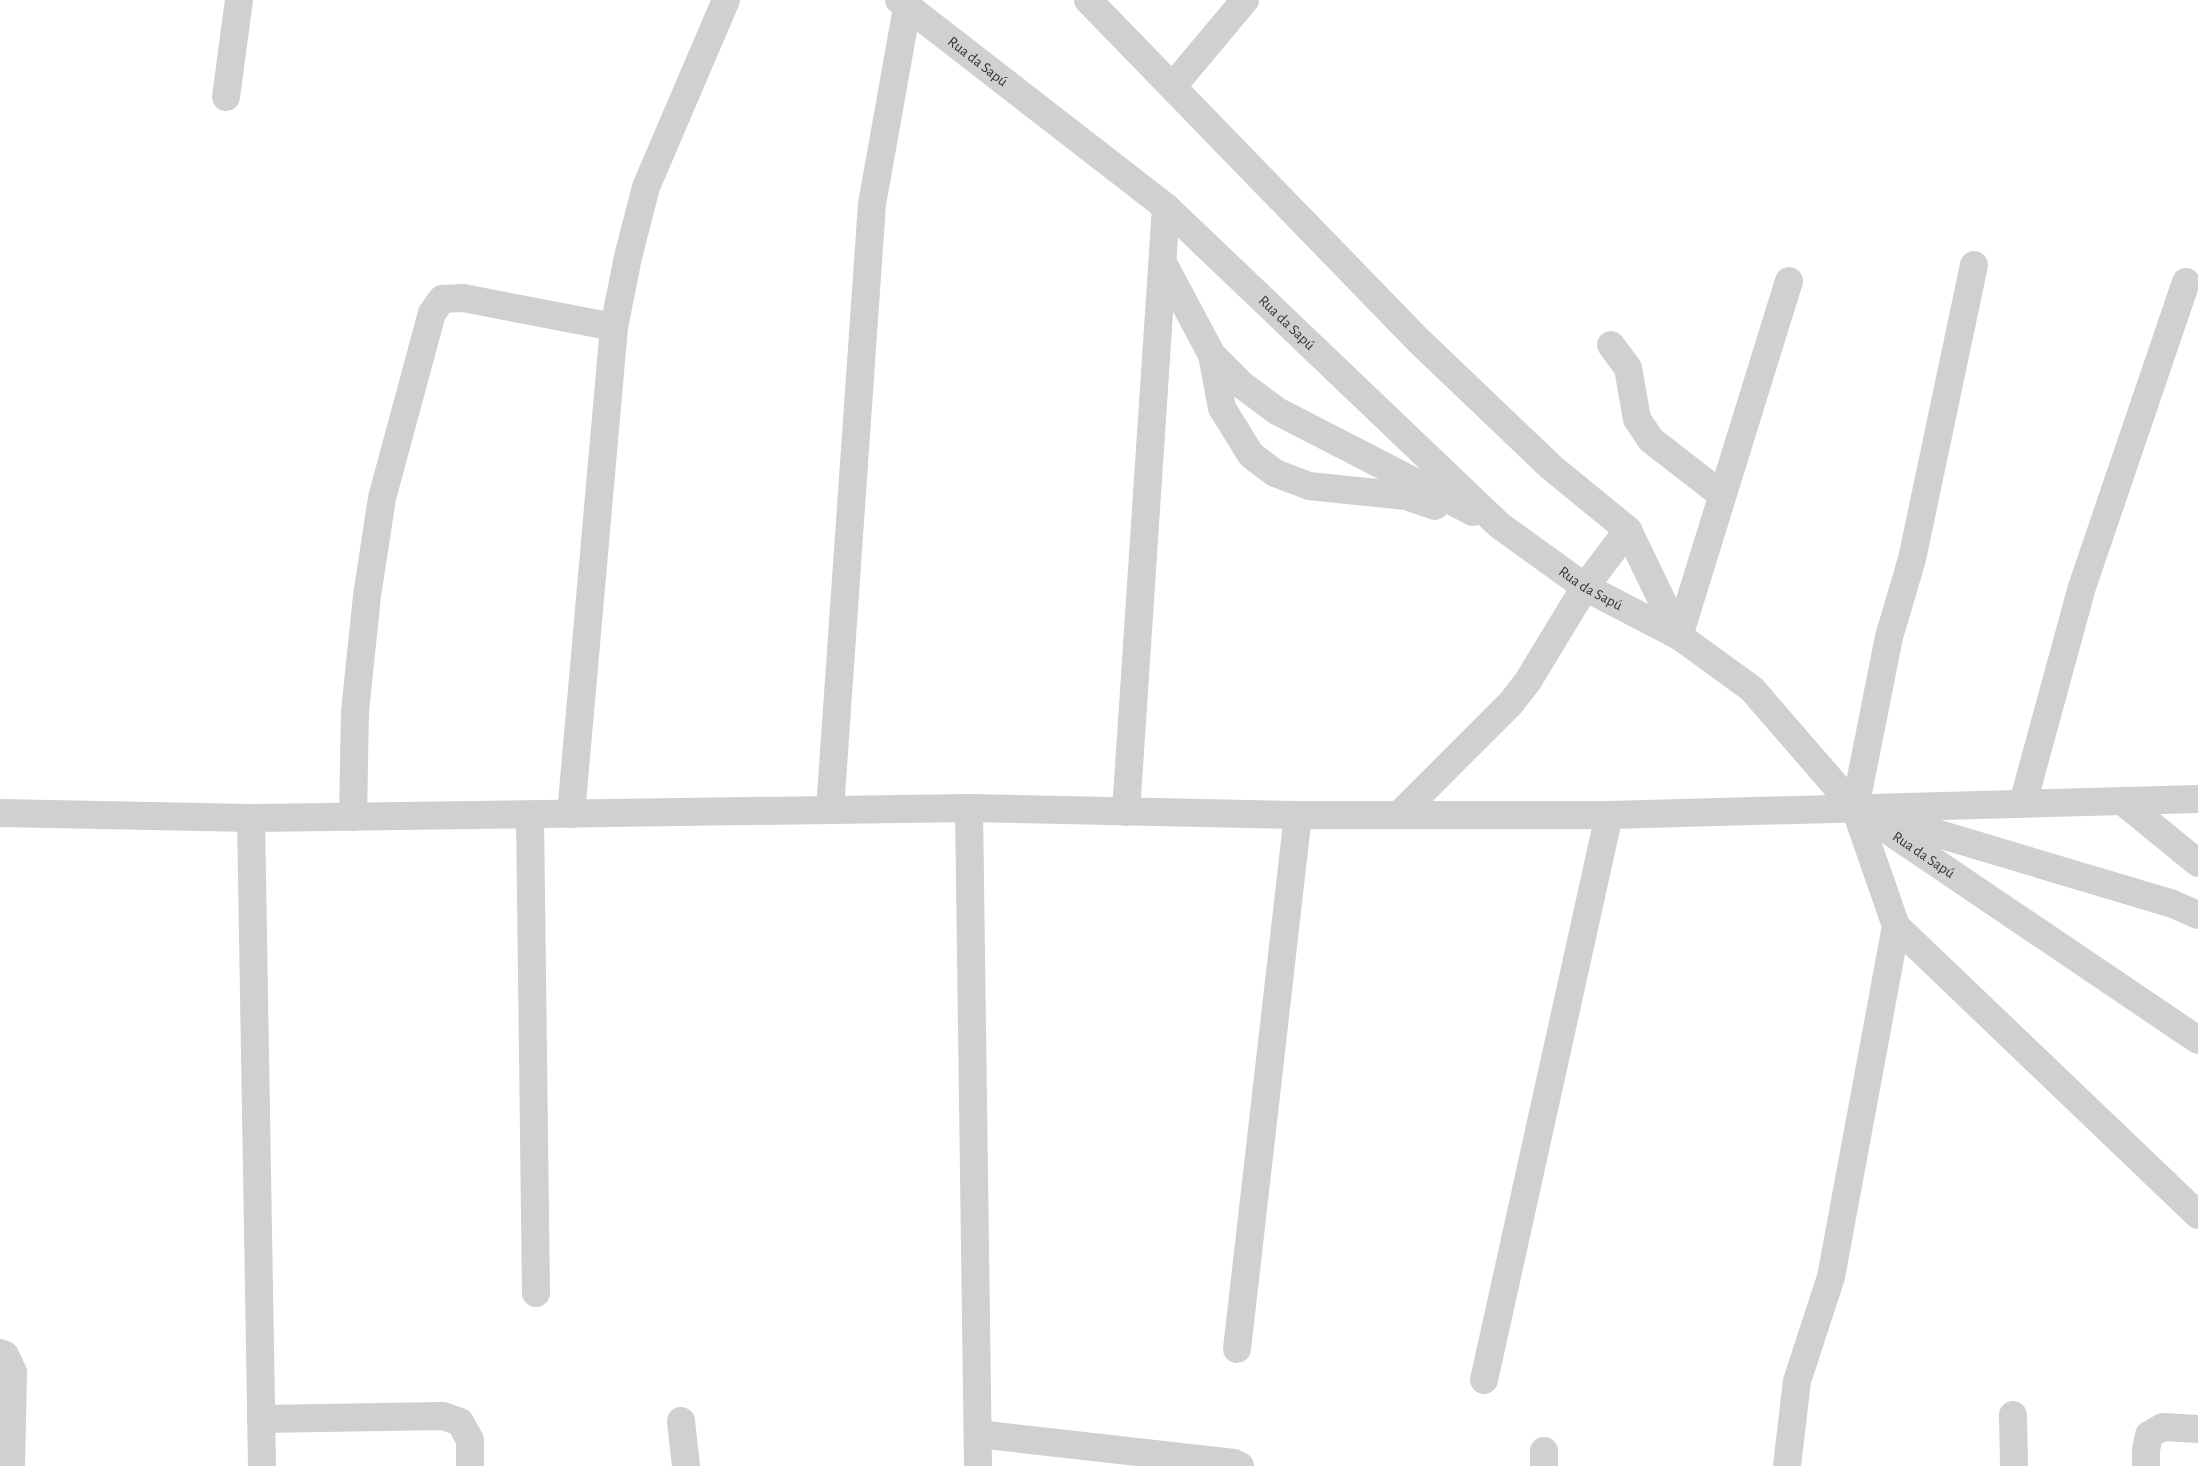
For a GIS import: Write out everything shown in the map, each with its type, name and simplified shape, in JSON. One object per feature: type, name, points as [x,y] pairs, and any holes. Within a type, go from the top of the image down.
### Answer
[{"type":"street","points":[[226,97],[239,0]]},
{"type":"street","points":[[571,814],[614,328],[628,257],[646,187],[726,0]]},
{"type":"street","name":"Rua da Sapú","points":[[1088,0],[1418,340],[1551,467],[1628,530],[1679,636]]},
{"type":"street","points":[[1173,86],[1245,0]]},
{"type":"street","points":[[830,810],[872,204],[903,4]]},
{"type":"street","name":"Rua da Sapú","points":[[903,4],[1166,207],[1499,525],[1585,587],[1679,636],[1752,689],[1855,808],[2196,1035]]},
{"type":"street","points":[[1126,812],[1166,207]]},
{"type":"street","points":[[1163,263],[1212,355],[1242,385],[1278,411],[1499,525]]},
{"type":"street","points":[[1974,265],[1912,559],[1889,637],[1855,808],[1896,926],[2198,1216]]},
{"type":"street","points":[[1679,636],[1789,281]]},
{"type":"street","points":[[2023,803],[2082,587],[2186,282]]},
{"type":"street","points":[[353,817],[355,711],[368,586],[382,498],[432,313],[442,299],[463,298],[614,328]]},
{"type":"street","points":[[1612,345],[1628,368],[1637,419],[1651,440],[1722,495]]},
{"type":"street","points":[[1212,355],[1222,408],[1252,455],[1275,473],[1309,486],[1406,496],[1499,525]]},
{"type":"street","points":[[1399,815],[1511,703],[1528,681],[1585,587],[1628,530]]},
{"type":"street","points":[[0,813],[251,818],[969,808],[1298,815],[1609,815],[2198,800]]},
{"type":"street","points":[[2122,801],[2198,863]]},
{"type":"street","points":[[969,808],[978,1466]]},
{"type":"street","points":[[1855,808],[2173,904],[2198,915]]},
{"type":"street","points":[[530,815],[536,1293]]},
{"type":"street","points":[[1237,1350],[1298,815]]},
{"type":"street","points":[[1484,1380],[1609,815]]},
{"type":"street","points":[[251,818],[262,1466]]},
{"type":"street","points":[[1787,1466],[1797,1381],[1831,1277],[1896,926]]},
{"type":"street","points":[[0,1353],[5,1355],[13,1372],[11,1466]]},
{"type":"street","points":[[261,1419],[443,1416],[460,1422],[470,1440],[470,1466]]},
{"type":"street","points":[[2013,1416],[2014,1466]]},
{"type":"street","points":[[682,1421],[686,1466]]},
{"type":"street","points":[[2146,1466],[2146,1450],[2150,1435],[2163,1427],[2198,1429]]},
{"type":"street","points":[[978,1434],[1234,1463],[1240,1466]]}]
